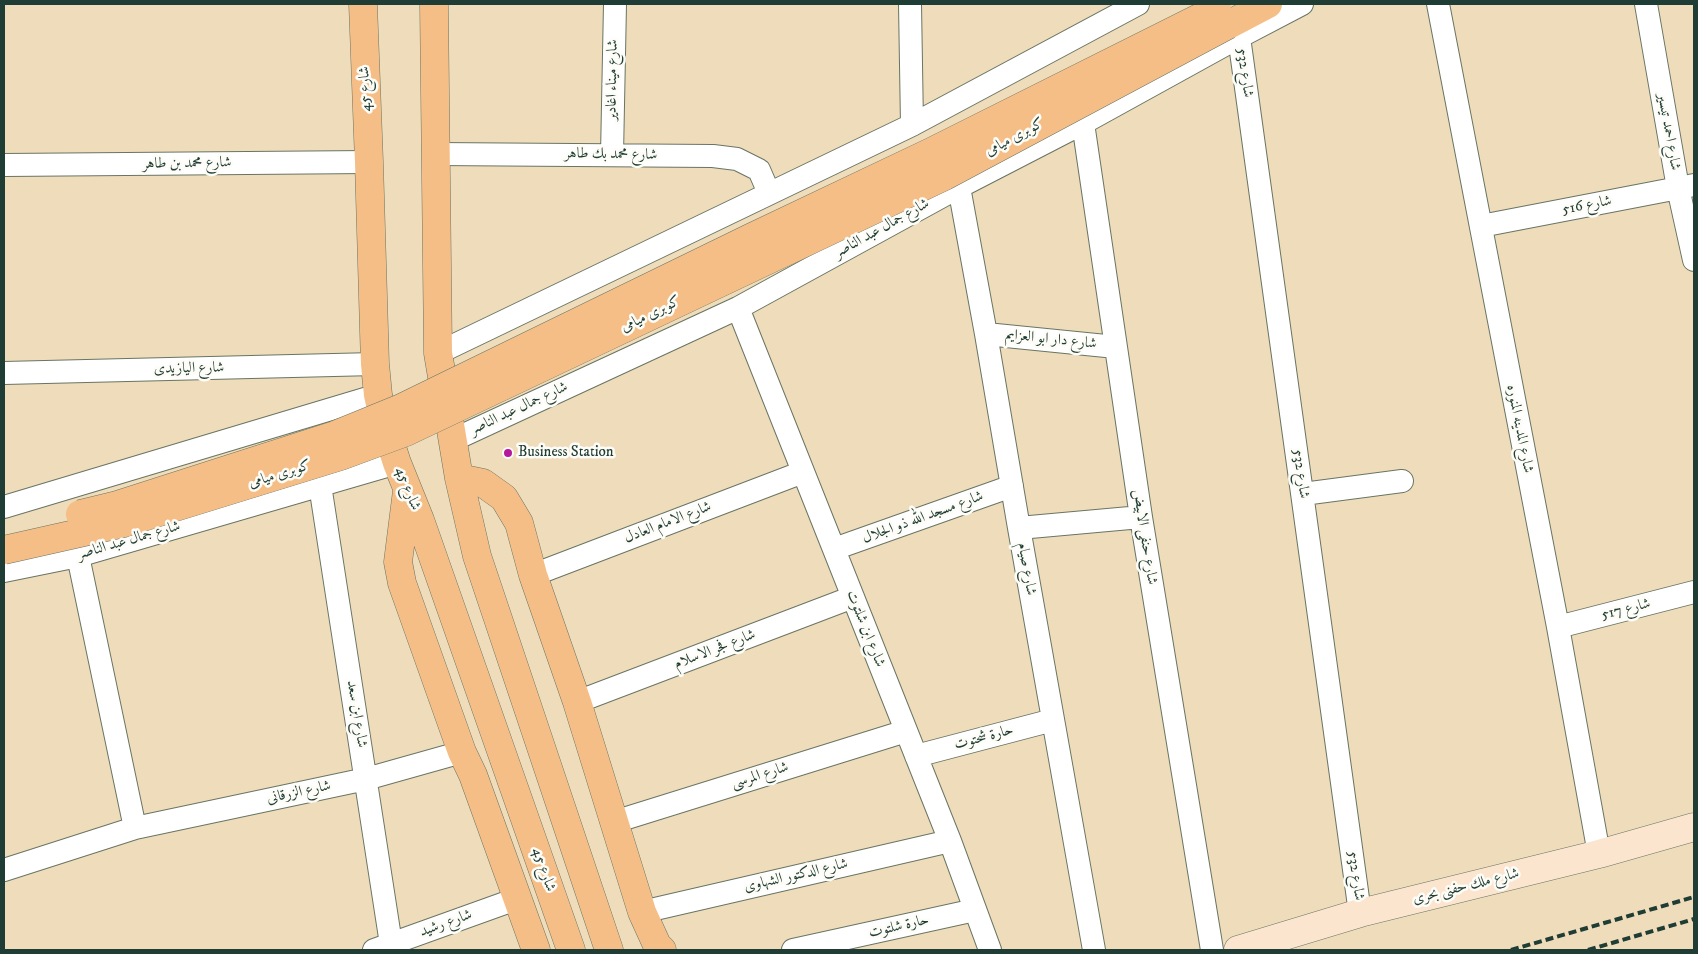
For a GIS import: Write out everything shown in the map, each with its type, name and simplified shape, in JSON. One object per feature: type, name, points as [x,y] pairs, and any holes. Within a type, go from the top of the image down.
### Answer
[{"type":"main road","name":"شارع 45","points":[[362,4],[375,364],[378,395],[385,426],[397,463],[571,950]]},
{"type":"main road","points":[[434,4],[438,353],[459,478],[477,556],[609,950]]},
{"type":"main road","name":"كوبرى ميامى","points":[[4,532],[118,505],[335,435],[399,409],[940,147],[1228,19],[1268,4]]},
{"type":"main road","name":"كوبرى ميامى","points":[[4,550],[124,523],[341,456],[406,432],[944,176],[1228,19]]},
{"type":"main road","points":[[459,478],[483,483],[504,498],[519,522],[533,575],[577,702],[642,912],[657,945],[662,950]]},
{"type":"main road","points":[[407,487],[398,562],[402,583],[462,752],[473,775],[536,950]]},
{"type":"street","name":"شارع ميناء اغادير","points":[[612,155],[615,4]]},
{"type":"street","points":[[910,4],[912,125]]},
{"type":"street","name":"شارع جمال عبد الناصر","points":[[454,440],[738,308],[959,187],[1082,124],[1228,19],[1302,4]]},
{"type":"street","name":"شارع المدينه المنوره","points":[[1438,4],[1558,627],[1599,854]]},
{"type":"street","name":"شارع احمد تيسير","points":[[1646,4],[1686,187],[1694,260]]},
{"type":"street","points":[[438,353],[912,125],[1131,6]]},
{"type":"street","name":"شارع 532","points":[[1228,19],[1303,494],[1360,912]]},
{"type":"street","name":"شارع حنفى الابيض","points":[[1082,124],[1141,517],[1212,950]]},
{"type":"street","name":"شارع محمد بك طاهر","points":[[436,154],[713,156],[737,159],[759,170],[769,193]]},
{"type":"street","name":"شارع محمد بن طاهر","points":[[4,165],[369,162]]},
{"type":"street","name":"شارع صيام","points":[[959,187],[1094,950]]},
{"type":"street","name":"شارع 516","points":[[1480,226],[1686,187]]},
{"type":"street","name":"شارع ابن شلتوت","points":[[738,308],[950,841],[990,950]]},
{"type":"street","name":"شارع دار ابو العزايم","points":[[986,334],[1116,347]]},
{"type":"street","name":"شارع اليازيدى","points":[[4,373],[375,364]]},
{"type":"street","points":[[4,507],[378,395]]},
{"type":"street","name":"شارع جمال عبد الناصر","points":[[4,571],[78,556],[397,463]]},
{"type":"street","name":"شارع الامام العادل","points":[[533,575],[803,472]]},
{"type":"street","points":[[1303,494],[1402,481]]},
{"type":"street","name":"شارع ابن سعد","points":[[320,485],[366,778],[383,947]]},
{"type":"street","name":"شارع مسجد الله ذو الجلال","points":[[834,549],[1012,486]]},
{"type":"street","points":[[1019,528],[1141,517]]},
{"type":"street","points":[[78,556],[135,828]]},
{"type":"street","name":"شارع 517","points":[[1558,627],[1694,592]]},
{"type":"street","name":"شارع فجر الاسلام","points":[[577,702],[853,597]]},
{"type":"street","name":"حارة شحتوت","points":[[916,756],[1053,720]]},
{"type":"street","name":"شارع المرسى","points":[[614,822],[906,730]]},
{"type":"street","name":"شارع الزرقانى","points":[[4,870],[135,828],[366,778],[462,752]]},
{"type":"street","name":"شارع ملك حفنى بحرى","points":[[1238,950],[1360,912],[1599,854],[1694,827]]},
{"type":"street","name":"شارع الدكتور الشهاوى","points":[[642,912],[950,841]]},
{"type":"street","name":"شارع رشيد","points":[[383,947],[518,898]]},
{"type":"street","name":"حارة شلتوت","points":[[793,950],[975,910]]},
{"type":"railway","points":[[1511,950],[1694,897]]},
{"type":"railway","points":[[1588,950],[1694,919]]},
{"type":"place","name":"Business Station","points":[[508,453]]}]
